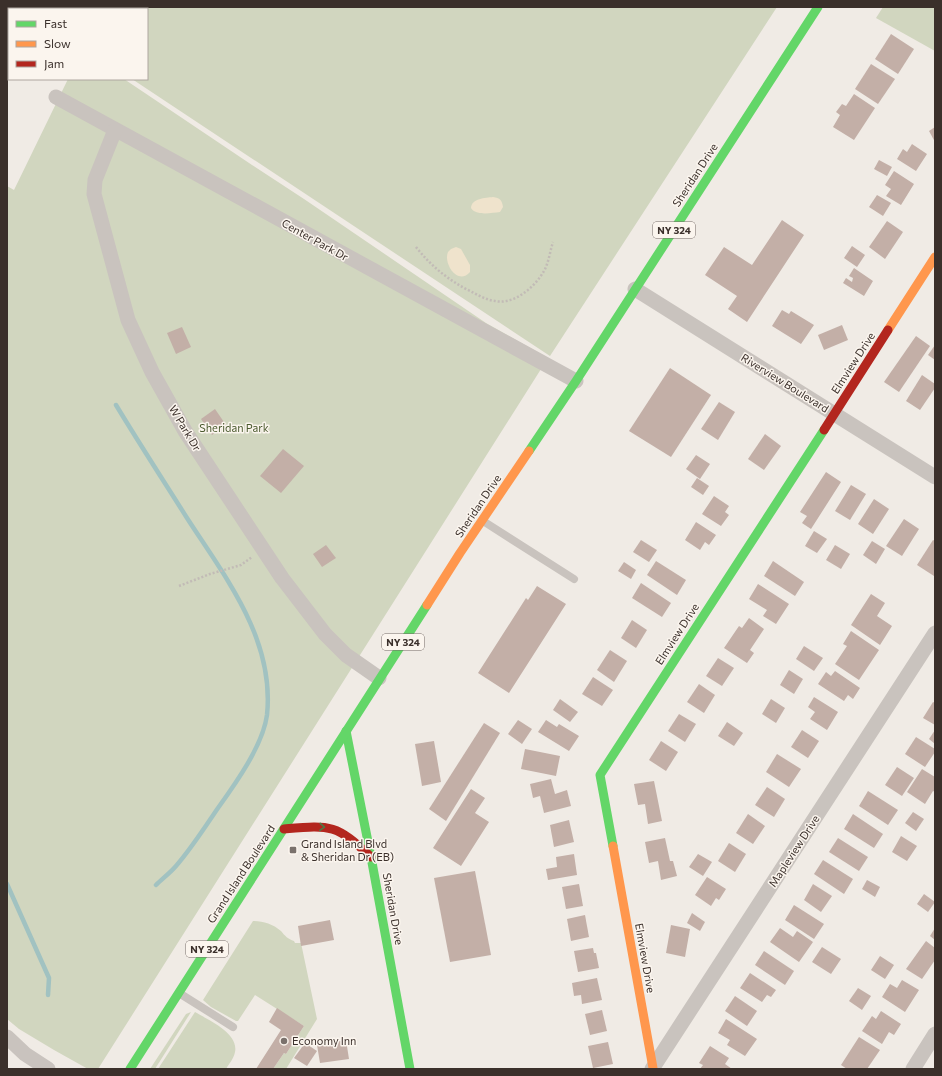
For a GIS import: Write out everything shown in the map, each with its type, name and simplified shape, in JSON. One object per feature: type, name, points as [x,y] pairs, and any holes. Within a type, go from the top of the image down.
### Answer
[{"type":"main road","name":"Sheridan Drive","points":[[410,1069],[346,731],[482,521],[576,381],[818,7]]},
{"type":"main road","name":"Elmview Drive","points":[[653,1068],[600,774],[935,257]]},
{"type":"main road","name":"Grand Island Boulevard","points":[[130,1069],[346,731]]},
{"type":"main road","points":[[284,829],[328,826],[349,837],[371,857]]},
{"type":"street","name":"Center Park Dr","points":[[56,97],[576,381]]},
{"type":"street","name":"W Park Dr","points":[[115,130],[95,180],[94,194],[128,320],[152,372],[185,431],[282,578],[325,634],[346,655],[380,678]]},
{"type":"street","name":"Riverview Boulevard","points":[[635,289],[935,477]]},
{"type":"street","name":"Mapleview Drive","points":[[653,1068],[935,633]]},
{"type":"street","points":[[913,1069],[935,1034]]},
{"type":"street","points":[[7,1037],[25,1054],[48,1069]]},
{"type":"lane","points":[[482,521],[574,579]]},
{"type":"lane","points":[[179,993],[233,1027]]},
{"type":"path","points":[[416,247],[426,260],[444,276],[456,284],[495,302],[504,302],[511,300],[531,288],[544,271],[553,242]]},
{"type":"path","points":[[178,586],[210,574],[236,567]]},
{"type":"green space","points":[[23,7],[777,7],[550,356],[134,80],[148,80],[148,8]]},
{"type":"green space","points":[[883,7],[935,7],[935,51],[876,18]]},
{"type":"green space","name":"Sheridan Park","points":[[68,80],[125,80],[486,323],[548,358],[98,1069],[88,1069],[19,1029],[7,1019],[7,186],[14,190]]},
{"type":"green space","points":[[253,921],[264,922],[271,925],[295,943],[301,943],[317,1019],[286,1069],[273,1069],[284,1053],[286,1054],[304,1026],[255,995],[238,1021],[211,1007],[203,1000]]},
{"type":"green space","points":[[191,1012],[155,1069],[150,1069],[186,1014]]},
{"type":"green space","points":[[195,1012],[228,1033],[235,1045],[234,1056],[230,1063],[226,1069],[158,1069]]},
{"type":"sand","points":[[493,197],[499,199],[502,203],[503,207],[500,212],[480,213],[473,211],[471,208],[476,200]]},
{"type":"sand","points":[[456,247],[461,249],[470,265],[470,272],[465,276],[456,275],[448,262],[448,252]]},
{"type":"building","points":[[891,34],[914,49],[898,74],[875,59]]},
{"type":"building","points":[[871,64],[895,79],[878,104],[855,89]]},
{"type":"building","points":[[854,94],[875,108],[854,140],[833,127],[840,115],[836,112],[842,104],[846,106]]},
{"type":"building","points":[[935,127],[935,142],[929,131]]},
{"type":"building","points":[[912,144],[927,154],[916,171],[897,159],[903,149],[907,152]]},
{"type":"building","points":[[879,160],[892,167],[887,176],[874,169]]},
{"type":"building","points":[[894,171],[914,184],[901,205],[886,196],[891,189],[885,185]]},
{"type":"building","points":[[877,195],[891,203],[883,216],[869,207]]},
{"type":"building","points":[[782,220],[804,235],[747,322],[728,309],[737,296],[705,275],[724,247],[752,265]]},
{"type":"building","points":[[887,221],[903,232],[885,259],[869,247]]},
{"type":"building","points":[[852,246],[865,255],[857,267],[844,258]]},
{"type":"building","points":[[854,268],[873,281],[864,296],[843,283],[846,278],[852,282],[853,278],[849,276]]},
{"type":"building","points":[[782,310],[789,314],[791,311],[814,325],[801,344],[772,326]]},
{"type":"building","points":[[842,325],[848,340],[824,350],[818,335]]},
{"type":"building","points":[[182,327],[191,347],[176,354],[167,333]]},
{"type":"building","points":[[916,336],[930,346],[899,392],[884,382]]},
{"type":"building","points":[[935,345],[935,360],[928,355]]},
{"type":"building","points":[[670,368],[711,395],[671,457],[629,431]]},
{"type":"building","points":[[922,375],[935,384],[935,388],[920,410],[906,401]]},
{"type":"building","points":[[719,402],[735,412],[718,440],[701,429]]},
{"type":"building","points":[[215,409],[226,425],[212,435],[201,419]]},
{"type":"building","points":[[765,434],[781,446],[764,470],[748,459]]},
{"type":"building","points":[[283,449],[304,466],[281,493],[260,476]]},
{"type":"building","points":[[696,455],[710,464],[700,479],[686,469]]},
{"type":"building","points":[[826,472],[841,482],[811,529],[802,523],[807,516],[800,512]]},
{"type":"building","points":[[697,478],[709,486],[703,495],[691,487]]},
{"type":"building","points":[[851,485],[866,494],[850,520],[835,511]]},
{"type":"building","points":[[714,496],[729,506],[725,512],[729,515],[721,526],[702,514]]},
{"type":"building","points":[[874,499],[889,509],[873,534],[858,524]]},
{"type":"building","points":[[904,519],[919,529],[902,556],[886,546]]},
{"type":"building","points":[[696,522],[716,535],[709,545],[705,542],[700,550],[685,540]]},
{"type":"building","points":[[814,531],[827,539],[817,553],[805,546]]},
{"type":"building","points":[[641,540],[657,550],[649,562],[633,552]]},
{"type":"building","points":[[933,540],[935,541],[934,576],[917,565]]},
{"type":"building","points":[[872,541],[885,549],[876,564],[863,555]]},
{"type":"building","points":[[326,545],[336,558],[322,567],[313,554]]},
{"type":"building","points":[[835,545],[850,554],[841,569],[826,560]]},
{"type":"building","points":[[656,561],[686,580],[677,595],[647,575]]},
{"type":"building","points":[[773,561],[804,582],[795,596],[764,576]]},
{"type":"building","points":[[624,562],[636,570],[631,579],[618,571]]},
{"type":"building","points":[[641,583],[671,603],[662,617],[632,598]]},
{"type":"building","points":[[758,584],[789,604],[776,624],[763,616],[767,610],[749,599]]},
{"type":"building","points":[[537,586],[566,604],[509,693],[478,673],[526,598],[528,600]]},
{"type":"building","points":[[871,594],[885,603],[877,616],[892,626],[880,645],[851,625]]},
{"type":"building","points":[[749,618],[764,629],[750,650],[754,653],[747,663],[724,648],[739,626],[742,628]]},
{"type":"building","points":[[632,620],[647,630],[636,648],[621,638]]},
{"type":"building","points":[[851,631],[879,650],[859,680],[835,664],[847,646],[843,644]]},
{"type":"building","points":[[804,646],[823,658],[814,671],[796,659]]},
{"type":"building","points":[[610,650],[627,661],[614,682],[597,670]]},
{"type":"building","points":[[718,658],[734,668],[722,686],[706,676]]},
{"type":"building","points":[[789,670],[803,679],[794,694],[780,685]]},
{"type":"building","points":[[835,671],[860,688],[853,699],[848,695],[844,701],[818,684],[826,672],[831,676]]},
{"type":"building","points":[[593,677],[613,690],[602,706],[582,694]]},
{"type":"building","points":[[699,684],[715,695],[704,713],[687,702]]},
{"type":"building","points":[[814,697],[838,712],[827,730],[810,719],[815,712],[808,707]]},
{"type":"building","points":[[560,699],[578,712],[570,722],[553,710]]},
{"type":"building","points":[[771,699],[785,708],[776,723],[762,714]]},
{"type":"building","points":[[933,702],[935,703],[935,725],[923,718]]},
{"type":"building","points":[[679,714],[696,724],[685,742],[668,731]]},
{"type":"building","points":[[518,720],[532,729],[522,744],[508,734]]},
{"type":"building","points":[[546,720],[557,727],[559,724],[579,736],[569,751],[538,732]]},
{"type":"building","points":[[727,722],[743,733],[734,746],[718,736]]},
{"type":"building","points":[[484,723],[500,733],[446,821],[429,809]]},
{"type":"building","points":[[802,730],[819,741],[808,758],[791,747]]},
{"type":"building","points":[[935,730],[935,744],[929,739]]},
{"type":"building","points":[[916,737],[935,749],[935,752],[925,767],[905,754]]},
{"type":"building","points":[[434,741],[441,782],[422,786],[415,744]]},
{"type":"building","points":[[661,741],[678,752],[666,771],[649,760]]},
{"type":"building","points":[[525,749],[560,756],[556,776],[521,769]]},
{"type":"building","points":[[777,754],[801,769],[789,787],[766,772]]},
{"type":"building","points":[[897,767],[914,778],[902,796],[885,785]]},
{"type":"building","points":[[922,769],[935,777],[935,792],[933,791],[925,804],[907,792]]},
{"type":"building","points":[[551,779],[555,794],[567,790],[571,806],[544,813],[540,796],[533,798],[530,784]]},
{"type":"building","points":[[654,781],[662,821],[648,824],[645,804],[638,805],[634,784]]},
{"type":"building","points":[[767,787],[785,799],[774,817],[755,805]]},
{"type":"building","points":[[471,789],[485,798],[475,813],[489,822],[461,866],[433,848]]},
{"type":"building","points":[[868,791],[898,810],[888,825],[859,806]]},
{"type":"building","points":[[913,812],[924,819],[916,831],[905,823]]},
{"type":"building","points":[[748,814],[765,826],[753,844],[736,833]]},
{"type":"building","points":[[853,814],[883,834],[874,848],[844,829]]},
{"type":"building","points":[[569,820],[574,842],[554,847],[550,825]]},
{"type":"building","points":[[901,836],[917,846],[907,861],[892,852]]},
{"type":"building","points":[[665,838],[670,861],[673,861],[677,876],[661,880],[658,861],[649,863],[645,842]]},
{"type":"building","points":[[838,838],[868,857],[859,871],[829,852]]},
{"type":"building","points":[[729,843],[746,854],[735,872],[718,861]]},
{"type":"building","points":[[574,854],[577,875],[548,880],[546,869],[557,867],[556,857]]},
{"type":"building","points":[[698,854],[712,862],[703,876],[689,867]]},
{"type":"building","points":[[823,860],[853,879],[844,894],[814,874]]},
{"type":"building","points":[[475,871],[491,955],[450,962],[434,878]]},
{"type":"building","points":[[707,877],[726,889],[719,900],[716,898],[711,906],[695,895]]},
{"type":"building","points":[[867,880],[880,887],[875,897],[862,889]]},
{"type":"building","points":[[579,884],[583,906],[566,909],[562,887]]},
{"type":"building","points":[[813,884],[832,896],[821,912],[804,900]]},
{"type":"building","points":[[924,894],[935,902],[928,912],[917,904]]},
{"type":"building","points":[[794,905],[824,924],[814,939],[785,920]]},
{"type":"building","points":[[692,913],[705,922],[700,931],[687,923]]},
{"type":"building","points":[[585,915],[589,937],[571,941],[567,919]]},
{"type":"building","points":[[330,920],[334,940],[301,946],[298,926]]},
{"type":"building","points":[[671,925],[690,929],[685,957],[666,953]]},
{"type":"building","points":[[780,928],[793,937],[797,931],[813,942],[799,962],[770,942]]},
{"type":"building","points":[[935,928],[935,940],[930,936]]},
{"type":"building","points":[[926,941],[935,948],[935,960],[922,979],[906,969]]},
{"type":"building","points":[[822,947],[841,959],[831,974],[812,962]]},
{"type":"building","points":[[593,948],[594,953],[596,953],[599,968],[578,972],[574,951]]},
{"type":"building","points":[[764,951],[794,971],[785,985],[755,965]]},
{"type":"building","points":[[880,956],[894,965],[885,979],[871,970]]},
{"type":"building","points":[[750,973],[776,990],[771,997],[767,995],[762,1002],[740,988]]},
{"type":"building","points":[[597,978],[602,1000],[582,1004],[581,995],[574,996],[572,983]]},
{"type":"building","points":[[902,980],[919,990],[905,1012],[882,997],[890,984],[897,988]]},
{"type":"building","points":[[858,988],[871,996],[862,1010],[849,1001]]},
{"type":"building","points":[[735,996],[757,1011],[747,1026],[725,1011]]},
{"type":"building","name":"Economy Inn","points":[[277,1008],[304,1026],[286,1054],[284,1053],[273,1069],[256,1069],[281,1030],[269,1022]]},
{"type":"building","points":[[602,1010],[607,1031],[590,1035],[585,1014]]},
{"type":"building","points":[[881,1011],[901,1024],[894,1035],[889,1032],[882,1044],[862,1031],[872,1016],[876,1019]]},
{"type":"building","points":[[726,1019],[757,1039],[745,1056],[727,1045],[730,1040],[718,1033]]},
{"type":"building","points":[[859,1037],[880,1050],[867,1069],[847,1069],[841,1065]]},
{"type":"building","points":[[346,1040],[349,1059],[320,1063],[317,1045]]},
{"type":"building","points":[[608,1042],[613,1064],[593,1068],[588,1046]]},
{"type":"building","points":[[305,1043],[317,1051],[307,1066],[294,1058]]},
{"type":"building","points":[[710,1046],[729,1058],[725,1064],[732,1069],[700,1069],[703,1065],[699,1063]]},
{"type":"waterway","points":[[116,405],[217,563],[244,610],[255,635],[263,660],[267,687],[267,715],[260,739],[248,763],[198,838],[174,869],[156,885]]},
{"type":"waterway","points":[[7,884],[49,978],[48,995]]},
{"type":"traffic: fast","points":[[529,451],[576,381],[818,7]]},
{"type":"traffic: fast","points":[[613,846],[600,775],[824,430]]},
{"type":"traffic: fast","points":[[130,1069],[427,605]]},
{"type":"traffic: fast","points":[[346,731],[410,1069]]},
{"type":"traffic: slow","points":[[888,330],[935,257]]},
{"type":"traffic: slow","points":[[427,605],[460,553],[529,451]]},
{"type":"traffic: slow","points":[[613,846],[653,1068]]},
{"type":"traffic: jam","points":[[824,430],[888,330]]},
{"type":"traffic: jam","points":[[284,829],[312,827],[332,829],[349,838],[371,857]]},
{"type":"place","name":"Grand Island Blvd & Sheridan Dr (EB)","points":[[293,850]]},
{"type":"place","name":"Economy Inn","points":[[284,1041]]}]
